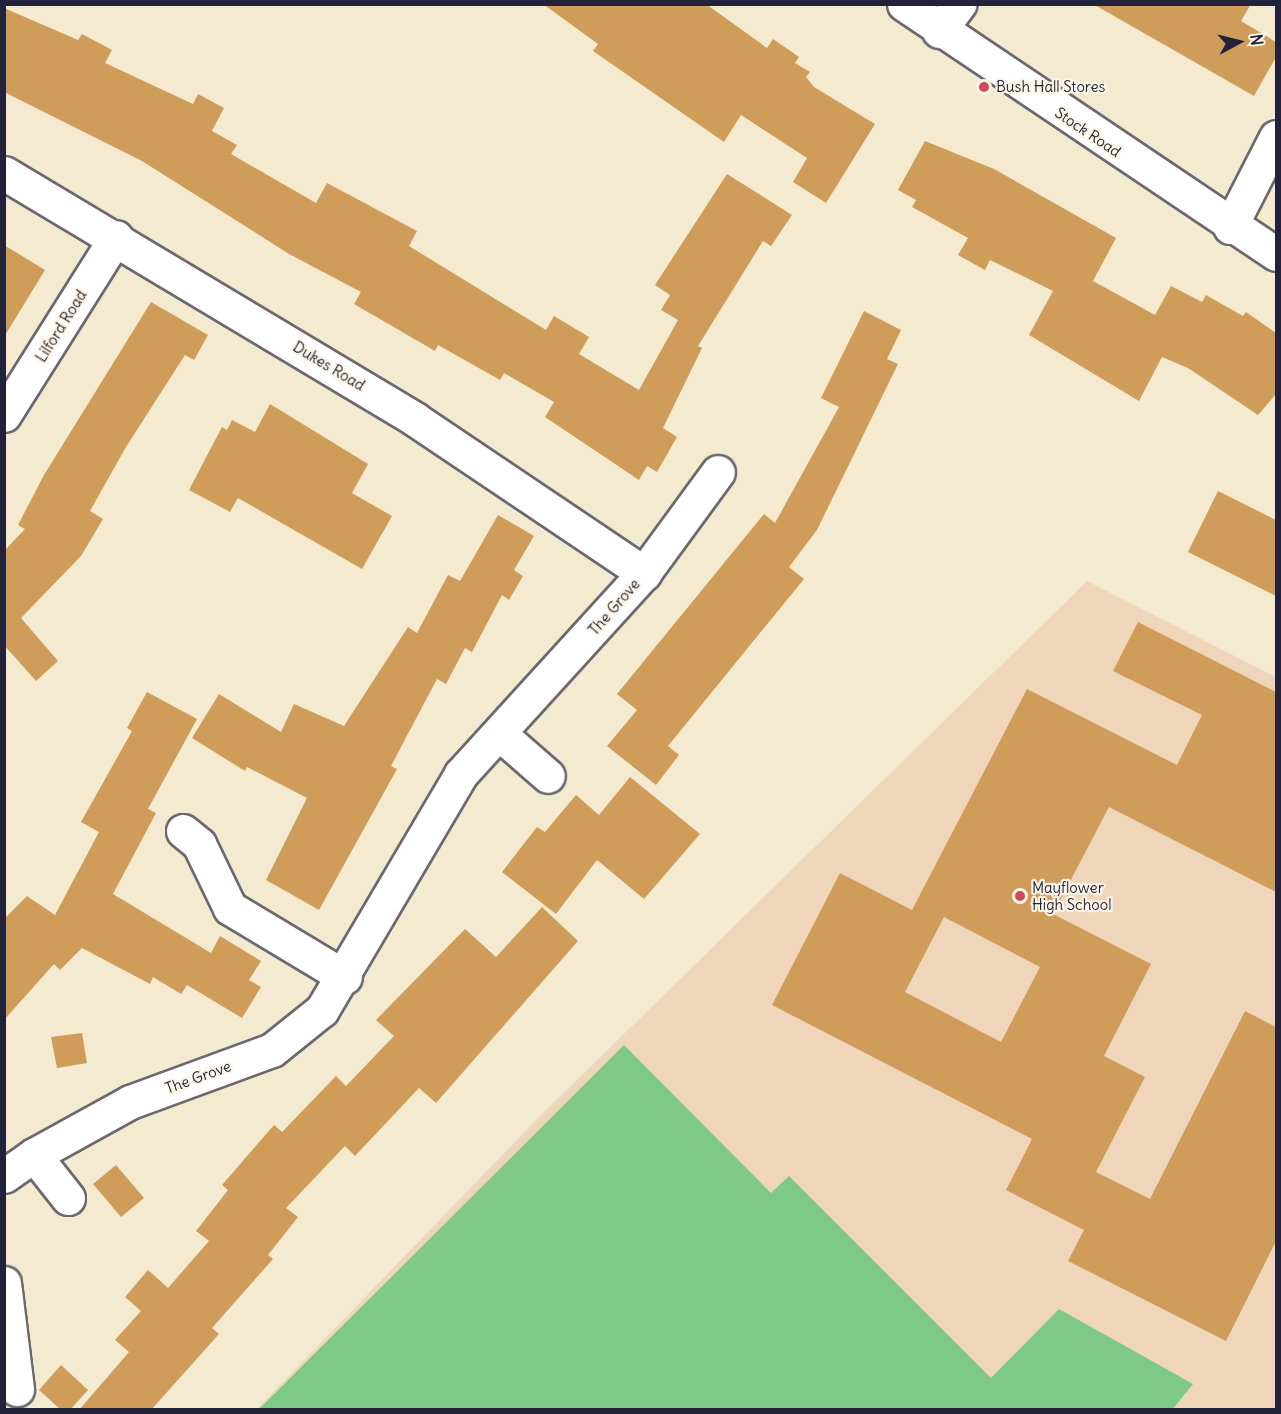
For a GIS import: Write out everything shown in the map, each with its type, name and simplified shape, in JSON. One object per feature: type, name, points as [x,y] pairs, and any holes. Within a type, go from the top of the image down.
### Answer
[{"type":"street","name":"Stock Road","points":[[904,4],[939,31],[1230,227],[1276,254]]},
{"type":"street","points":[[939,31],[959,4]]},
{"type":"street","points":[[1230,227],[1276,137]]},
{"type":"street","name":"Dukes Road","points":[[4,173],[116,237],[416,420],[644,573]]},
{"type":"street","name":"Lilford Road","points":[[4,415],[116,237]]},
{"type":"street","name":"The Grove","points":[[4,1176],[34,1155],[130,1102],[272,1050],[322,1010],[345,977],[436,810],[461,774],[501,735],[644,573],[718,472]]},
{"type":"street","points":[[501,735],[548,776]]},
{"type":"street","points":[[183,831],[199,844],[230,908],[345,977]]},
{"type":"street","points":[[34,1155],[68,1198]]},
{"type":"street","points":[[4,1284],[17,1389]]},
{"type":"shaded area","name":"Mayflower High School","points":[[1087,581],[1276,677],[1276,1409],[256,1410],[540,1116]]},
{"type":"green space","points":[[624,1045],[771,1193],[789,1176],[991,1378],[1059,1309],[1193,1384],[1172,1410],[259,1409]]},
{"type":"building","points":[[543,4],[706,4],[767,48],[773,39],[799,57],[795,63],[810,72],[806,77],[814,87],[875,124],[826,203],[793,182],[807,158],[741,115],[724,142],[593,51],[598,44]]},
{"type":"building","points":[[1093,4],[1251,4],[1241,21],[1276,42],[1276,57],[1254,96]]},
{"type":"building","points":[[4,8],[78,40],[82,34],[112,50],[105,63],[193,104],[198,94],[224,108],[212,131],[237,145],[231,154],[316,203],[327,183],[417,231],[409,246],[546,330],[554,316],[589,337],[579,354],[639,390],[678,320],[661,310],[670,295],[655,285],[727,174],[792,215],[771,246],[763,241],[698,346],[702,348],[663,428],[677,437],[657,472],[647,466],[639,480],[545,417],[554,402],[504,373],[500,380],[438,345],[435,351],[354,304],[361,292],[289,254],[142,161],[4,92]]},
{"type":"building","points":[[925,141],[994,169],[1116,238],[1093,281],[1155,315],[1171,286],[1202,302],[1206,295],[1243,316],[1246,312],[1276,333],[1276,394],[1258,415],[1188,368],[1162,357],[1139,401],[1029,335],[1053,291],[990,260],[985,270],[958,255],[968,238],[912,207],[916,200],[898,190]]},
{"type":"building","points":[[4,245],[45,270],[4,337]]},
{"type":"building","points":[[151,302],[208,335],[194,360],[185,355],[126,447],[90,511],[103,519],[81,556],[21,618],[58,661],[36,681],[4,645],[4,551],[25,529],[18,525],[44,475]]},
{"type":"building","points":[[864,311],[901,330],[887,359],[898,364],[817,530],[789,567],[804,579],[668,746],[679,755],[656,785],[607,746],[637,710],[617,694],[764,514],[775,523],[839,407],[821,398]]},
{"type":"building","points":[[270,404],[368,464],[352,493],[392,516],[362,569],[238,498],[230,512],[189,490],[222,427],[227,430],[232,420],[255,432]]},
{"type":"building","points":[[1218,491],[1276,520],[1276,596],[1188,552]]},
{"type":"building","points":[[498,515],[534,536],[514,570],[523,576],[509,600],[502,595],[472,652],[465,648],[446,684],[437,679],[391,766],[397,769],[319,910],[266,880],[307,798],[247,767],[245,771],[192,738],[219,694],[281,732],[294,704],[344,726],[408,627],[417,633],[448,575],[460,581]]},
{"type":"building","points":[[1138,622],[1276,692],[1276,892],[1109,807],[1053,914],[1151,964],[1104,1056],[1145,1077],[1096,1172],[1150,1199],[1245,1011],[1276,1027],[1276,1241],[1226,1341],[1068,1261],[1084,1230],[1006,1190],[1032,1139],[772,1005],[840,873],[912,910],[1027,689],[1177,765],[1202,715],[1113,671]],"holes":[[[944,917],[1040,967],[1001,1042],[905,992]]]},
{"type":"building","points":[[147,692],[197,719],[148,809],[156,813],[113,894],[211,953],[220,936],[261,961],[249,980],[261,987],[242,1018],[187,985],[181,994],[153,977],[150,984],[82,948],[60,970],[54,964],[4,1020],[4,919],[27,896],[55,915],[99,832],[81,822],[132,731],[127,728]]},
{"type":"building","points":[[630,777],[700,834],[644,899],[597,860],[556,914],[502,872],[537,827],[545,832],[576,795],[599,815]]},
{"type":"building","points":[[542,907],[578,941],[436,1103],[419,1088],[355,1156],[345,1146],[286,1208],[298,1217],[268,1255],[273,1259],[212,1328],[219,1334],[151,1410],[79,1410],[129,1352],[115,1340],[141,1311],[125,1297],[148,1270],[168,1288],[209,1241],[196,1231],[228,1190],[222,1185],[274,1125],[282,1132],[336,1076],[346,1086],[394,1036],[376,1020],[465,929],[496,957]]},
{"type":"building","points":[[82,1033],[87,1063],[57,1068],[51,1037]]},
{"type":"building","points":[[116,1165],[144,1198],[121,1217],[93,1184]]},
{"type":"building","points":[[61,1365],[88,1390],[70,1410],[61,1410],[39,1390]]},
{"type":"place","name":"Bush Hall Stores","points":[[984,87]]},
{"type":"place","name":"Mayflower High School","points":[[1020,896]]}]
